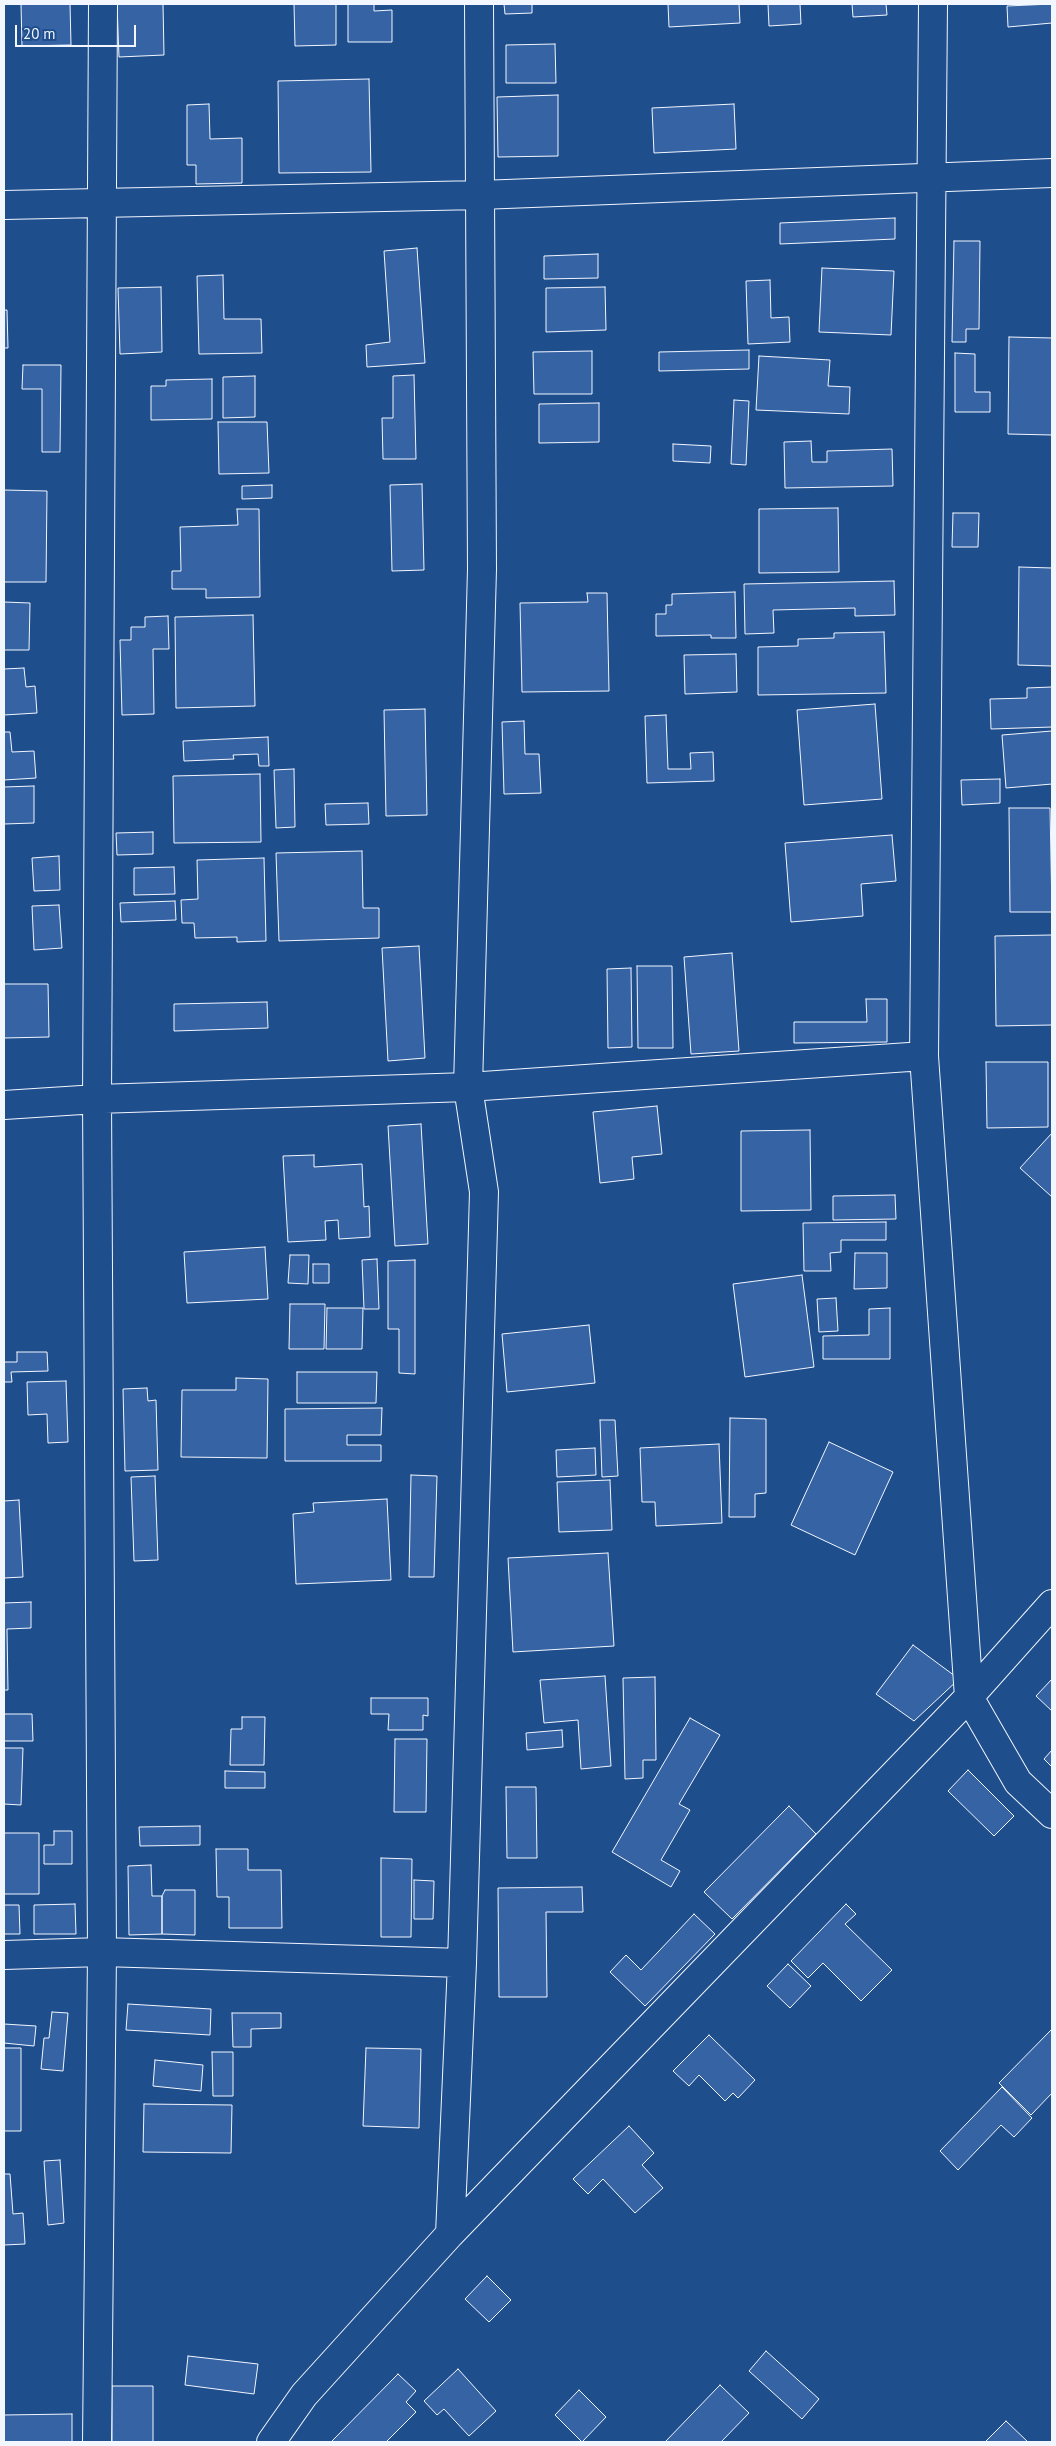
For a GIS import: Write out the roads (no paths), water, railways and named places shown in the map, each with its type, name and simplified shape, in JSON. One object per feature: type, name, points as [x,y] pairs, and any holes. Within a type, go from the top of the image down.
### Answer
[{"type":"street","points":[[97,2442],[102,1952],[97,1099],[103,4]]},
{"type":"street","points":[[450,2234],[462,1963],[484,1192],[468,1088],[482,569],[479,4]]},
{"type":"street","points":[[933,4],[924,1056],[969,1697],[1018,1782],[1052,1814]]},
{"type":"street","points":[[4,204],[480,195],[1052,172]]},
{"type":"street","points":[[4,1105],[97,1099],[468,1088],[924,1056]]},
{"type":"street","points":[[271,2442],[304,2395],[450,2234],[969,1697],[1052,1604]]},
{"type":"street","points":[[4,1956],[102,1952],[462,1963]]}]
